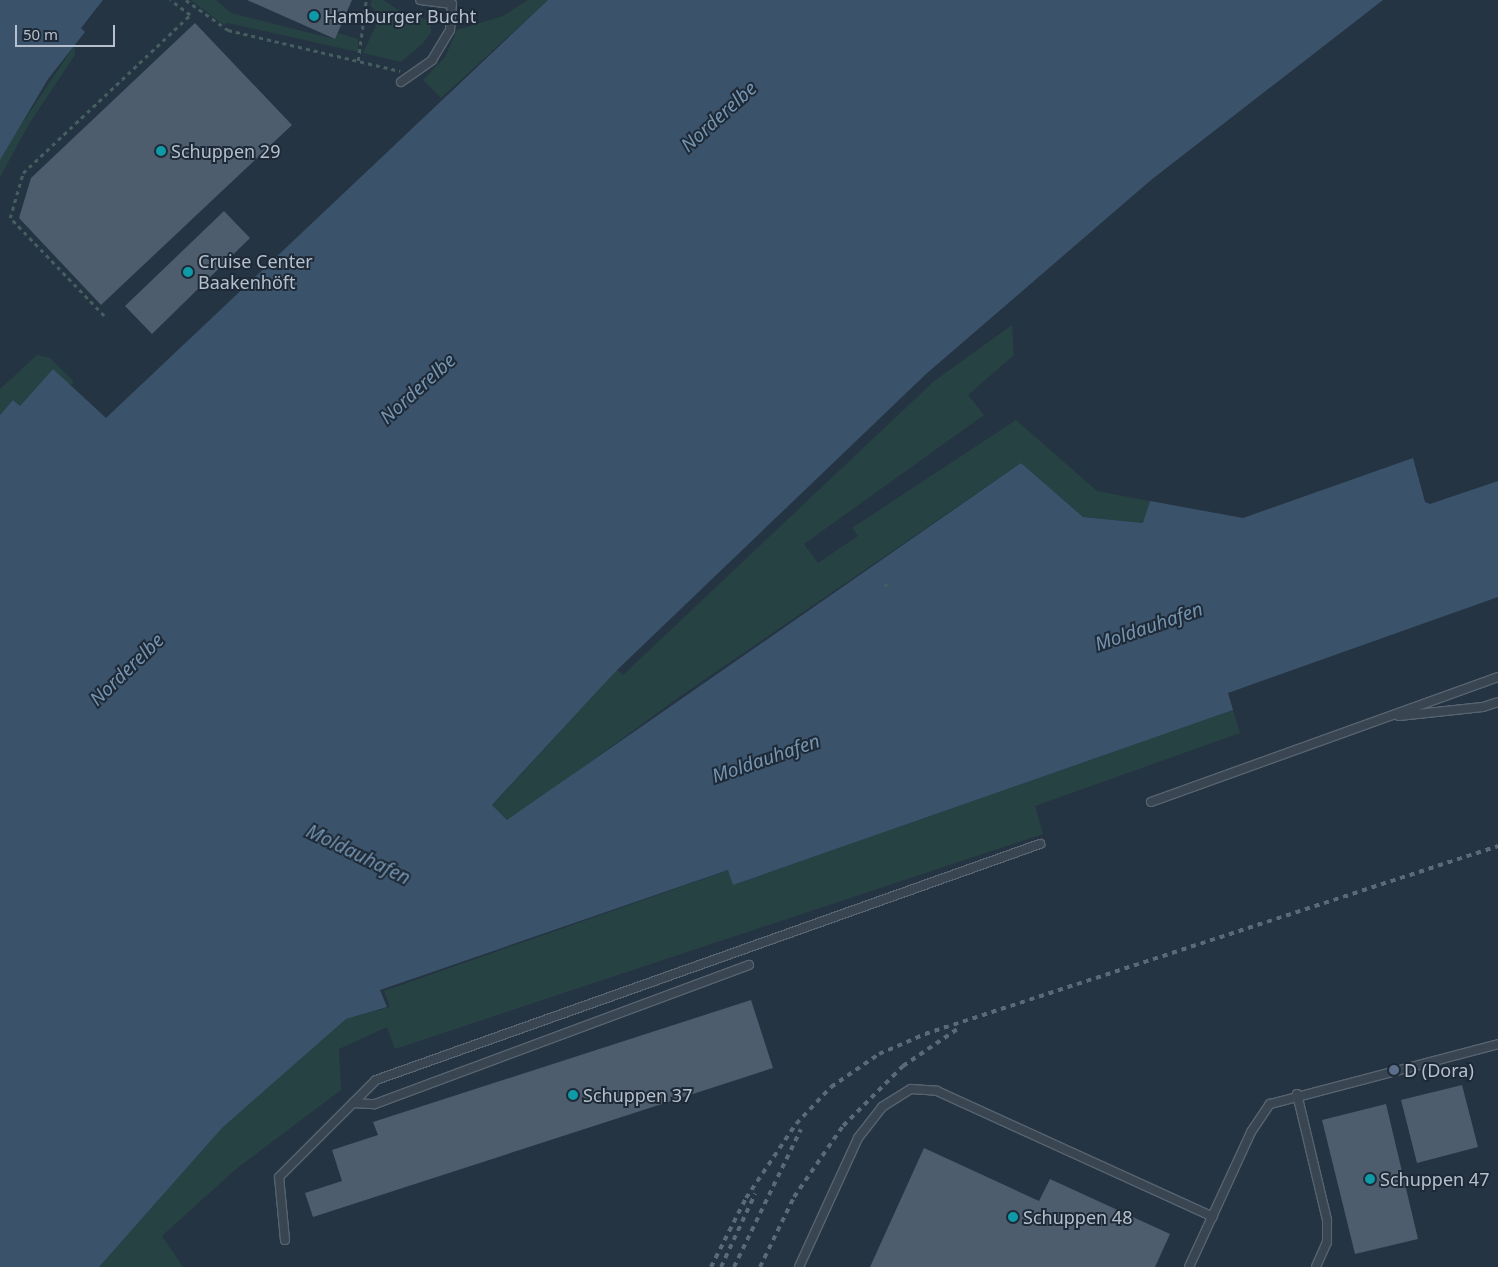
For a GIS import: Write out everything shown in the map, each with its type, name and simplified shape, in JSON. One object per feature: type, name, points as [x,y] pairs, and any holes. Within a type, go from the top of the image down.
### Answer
[{"type":"lane","points":[[400,82],[422,70],[446,41],[452,4],[420,0]]},
{"type":"lane","points":[[1151,802],[1498,677]]},
{"type":"lane","points":[[1387,717],[1483,707],[1498,702]]},
{"type":"lane","points":[[286,1240],[279,1177],[376,1080],[1040,844]]},
{"type":"lane","points":[[353,1103],[375,1104],[748,965]]},
{"type":"lane","points":[[1189,1267],[1261,1115],[1270,1104],[1298,1094],[1498,1044]]},
{"type":"lane","points":[[800,1267],[858,1138],[882,1108],[911,1089],[938,1091],[1213,1217]]},
{"type":"lane","points":[[1298,1094],[1327,1220],[1327,1242],[1316,1267]]},
{"type":"path","points":[[104,316],[10,218],[23,173],[190,15],[170,0]]},
{"type":"path","points":[[186,0],[228,30],[402,72]]},
{"type":"path","points":[[358,61],[366,1],[362,0]]},
{"type":"green space","points":[[191,0],[216,0],[231,13],[334,39],[338,33],[358,39],[358,52],[228,23],[224,25]]},
{"type":"green space","points":[[372,0],[383,0],[400,11],[431,21],[431,33],[422,44],[401,62],[363,53],[380,17],[370,5]]},
{"type":"green space","points":[[528,0],[548,0],[441,98],[423,80],[445,57],[457,30],[503,16]]},
{"type":"green space","points":[[74,46],[75,55],[29,124],[0,177],[0,160],[11,140]]},
{"type":"green space","points":[[1012,325],[1014,355],[968,395],[984,415],[804,544],[818,563],[858,536],[852,528],[1016,420],[1097,491],[1150,501],[1144,523],[1083,517],[1021,463],[682,695],[515,817],[507,820],[492,806],[617,670],[623,675],[933,382]]},
{"type":"green space","points":[[37,355],[50,358],[74,382],[70,386],[53,369],[20,406],[13,400],[0,415],[0,389]]},
{"type":"green space","points":[[1233,710],[1240,733],[1035,806],[1043,834],[395,1049],[387,1027],[339,1049],[341,1090],[236,1169],[162,1236],[183,1267],[99,1267],[222,1128],[346,1019],[390,1007],[384,991],[729,870],[733,885]]},
{"type":"water","points":[[0,0],[103,0],[81,28],[85,32],[48,79],[0,160]]},
{"type":"water","points":[[548,0],[1383,0],[1151,180],[926,374],[617,670],[492,805],[507,820],[1021,463],[1083,517],[1143,523],[1150,501],[1243,518],[1413,458],[1425,502],[1430,504],[1498,481],[1498,597],[1228,693],[1233,710],[733,885],[728,870],[380,990],[387,1007],[346,1019],[222,1128],[99,1267],[0,1267],[0,415],[13,400],[20,406],[53,369],[106,418]]},
{"type":"building","name":"Hamburger Bucht","points":[[247,0],[352,0],[335,39]]},
{"type":"building","name":"Schuppen 29","points":[[195,23],[292,125],[101,305],[19,218],[31,178]]},
{"type":"building","name":"Cruise Center Baakenhöft","points":[[224,211],[250,238],[152,334],[125,306]]},
{"type":"building","name":"Schuppen 37","points":[[751,1000],[773,1068],[313,1217],[305,1193],[342,1181],[332,1150],[378,1135],[373,1122]]},
{"type":"building","points":[[1462,1085],[1478,1147],[1417,1163],[1401,1100]]},
{"type":"building","name":"Schuppen 47","points":[[1386,1104],[1418,1239],[1355,1254],[1322,1120]]},
{"type":"building","name":"Schuppen 48","points":[[924,1148],[1039,1201],[1050,1179],[1170,1234],[1155,1267],[870,1267]]},
{"type":"railway","points":[[711,1267],[746,1198],[796,1124],[831,1087],[879,1054],[925,1034],[1498,846]]},
{"type":"railway","points":[[760,1267],[794,1197],[843,1126],[903,1066],[959,1028]]},
{"type":"railway","points":[[734,1267],[801,1129]]},
{"type":"railway","points":[[721,1267],[755,1194]]},
{"type":"place","name":"Hamburger Bucht","points":[[314,16]]},
{"type":"place","name":"Schuppen 29","points":[[161,151]]},
{"type":"place","name":"Cruise Center Baakenhöft","points":[[188,272]]},
{"type":"place","name":"D (Dora)","points":[[1394,1070]]},
{"type":"place","name":"Schuppen 37","points":[[573,1095]]},
{"type":"place","name":"Schuppen 47","points":[[1370,1179]]},
{"type":"place","name":"Schuppen 48","points":[[1013,1217]]},
{"type":"water label","name":"Norderelbe","points":[[719,117]]},
{"type":"water label","name":"Norderelbe","points":[[418,389]]},
{"type":"water label","name":"Moldauhafen","points":[[1149,627]]},
{"type":"water label","name":"Norderelbe","points":[[127,670]]},
{"type":"water label","name":"Moldauhafen","points":[[766,759]]},
{"type":"water label","name":"Moldauhafen","points":[[358,855]]}]
